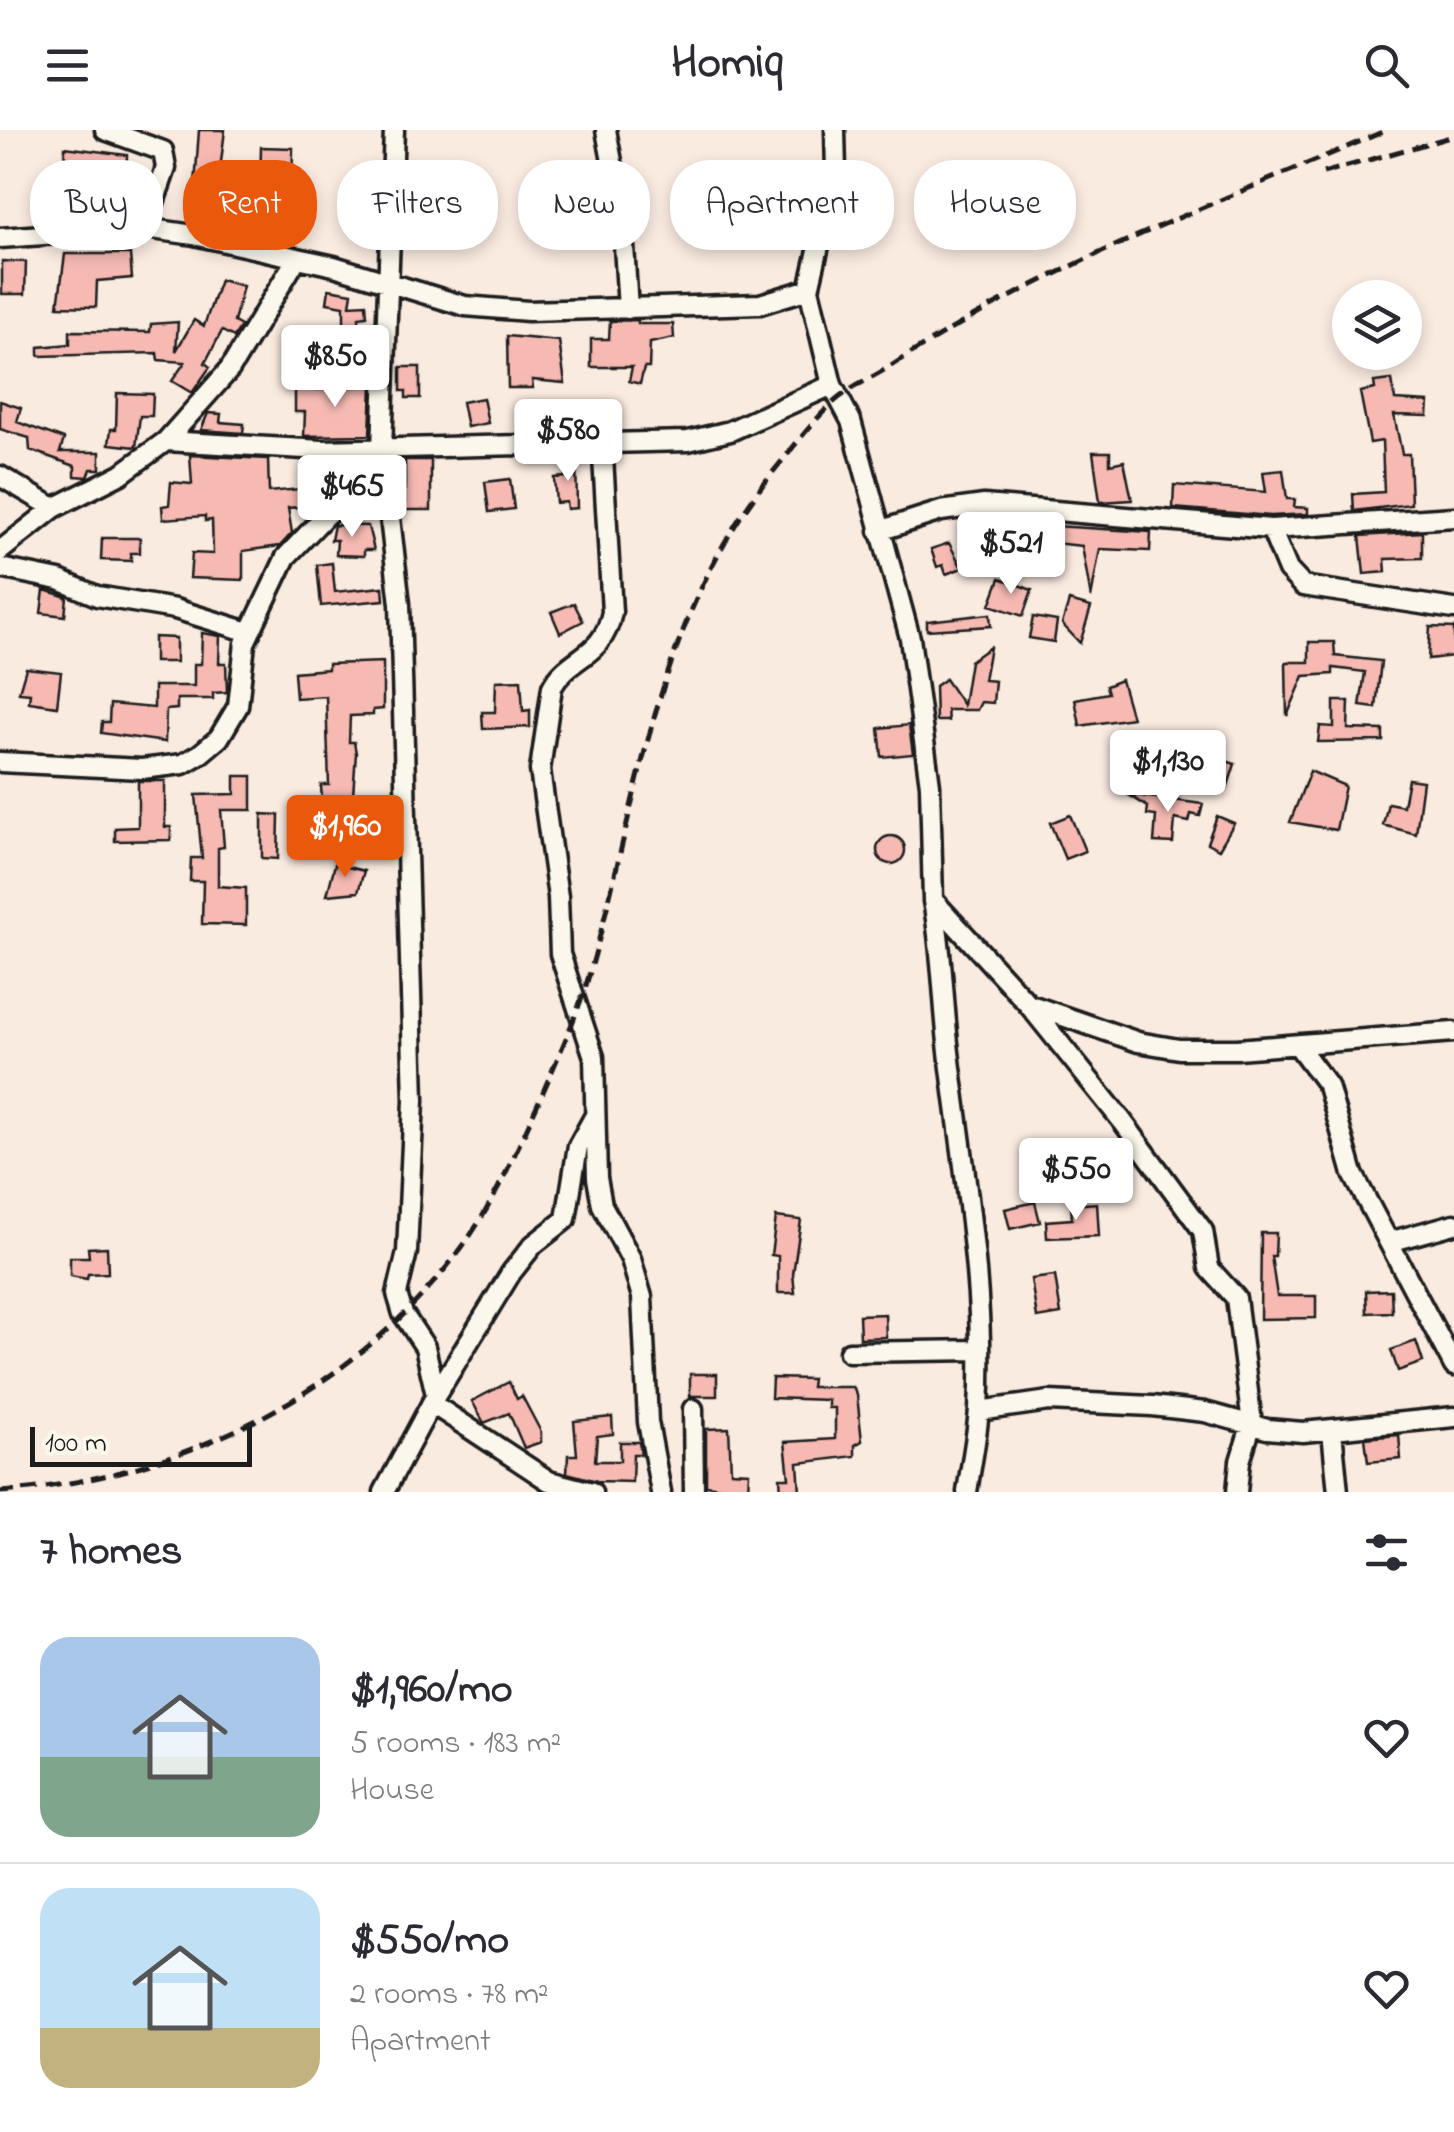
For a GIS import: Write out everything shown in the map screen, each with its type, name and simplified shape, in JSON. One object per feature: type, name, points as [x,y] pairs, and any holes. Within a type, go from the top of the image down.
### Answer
[{"type":"street","points":[[105,130],[163,151],[163,177]]},
{"type":"street","points":[[394,130],[383,458],[400,604],[408,940],[413,987],[408,1231],[397,1294],[403,1314],[425,1347],[435,1400],[549,1481],[592,1492]]},
{"type":"street","points":[[606,130],[622,214],[628,309]]},
{"type":"street","points":[[835,130],[836,173],[810,289],[832,384],[851,421],[910,638],[930,786],[933,900],[943,953],[980,1350],[979,1411],[967,1492]]},
{"type":"street","points":[[163,231],[234,242],[466,306],[556,313],[760,304],[810,289]]},
{"type":"street","points":[[0,238],[30,236]]},
{"type":"street","points":[[0,551],[54,508],[121,474],[166,442],[230,368],[297,258]]},
{"type":"street","points":[[166,442],[383,458],[602,440],[688,441],[730,431],[832,384]]},
{"type":"street","points":[[602,440],[612,612],[608,632],[596,650],[557,677],[552,687],[540,770],[558,897],[560,954],[594,1058],[594,1117],[602,1205],[631,1259],[642,1297],[648,1422],[664,1492]]},
{"type":"street","points":[[0,762],[142,769],[183,764],[219,738],[238,706],[250,632],[298,541],[383,458]]},
{"type":"street","points":[[0,476],[54,508]]},
{"type":"street","points":[[880,532],[941,511],[984,505],[1271,529],[1454,517]]},
{"type":"street","points":[[1271,529],[1288,570],[1303,586],[1454,608]]},
{"type":"street","points":[[0,568],[59,580],[96,596],[176,608],[250,632]]},
{"type":"street","points":[[933,900],[1028,1004],[1203,1231],[1209,1268],[1236,1298],[1252,1423],[1240,1462],[1238,1492]]},
{"type":"street","points":[[1028,1004],[1084,1026],[1179,1049],[1299,1047],[1454,1032]]},
{"type":"street","points":[[1299,1047],[1328,1086],[1353,1174],[1454,1366]]},
{"type":"street","points":[[384,1492],[516,1265],[566,1219],[578,1146],[594,1117]]},
{"type":"street","points":[[1389,1242],[1454,1224]]},
{"type":"street","points":[[849,1352],[980,1350]]},
{"type":"street","points":[[979,1411],[1050,1401],[1152,1406],[1287,1431],[1332,1431],[1454,1416]]},
{"type":"street","points":[[693,1408],[694,1492]]},
{"type":"street","points":[[1332,1431],[1338,1492]]},
{"type":"building","points":[[199,130],[225,130],[221,160],[197,160]]},
{"type":"building","points":[[65,147],[127,155],[127,160],[65,160]]},
{"type":"building","points":[[261,147],[293,148],[293,160],[261,160]]},
{"type":"building","points":[[65,254],[130,254],[132,278],[97,281],[96,307],[58,306]]},
{"type":"building","points":[[2,261],[26,262],[25,294],[2,294]]},
{"type":"building","points":[[220,280],[243,286],[234,322],[241,326],[234,337],[222,331],[205,363],[210,367],[192,393],[172,381],[185,362],[158,360],[157,353],[39,356],[39,347],[70,344],[70,331],[150,332],[151,324],[178,322],[176,351],[194,320],[204,326]]},
{"type":"building","points":[[329,289],[352,293],[350,305],[366,304],[367,316],[359,317],[360,342],[344,342],[344,306],[327,303]]},
{"type":"building","points":[[638,320],[638,324],[673,324],[674,338],[650,343],[649,368],[644,368],[640,384],[629,381],[632,367],[591,367],[591,339],[609,339],[610,321]]},
{"type":"building","points":[[507,336],[559,341],[565,383],[532,380],[533,388],[508,388]]},
{"type":"building","points":[[401,367],[420,367],[420,398],[406,398],[406,391],[401,391]]},
{"type":"building","points":[[1392,380],[1395,400],[1429,402],[1428,416],[1394,415],[1402,454],[1409,454],[1411,504],[1354,511],[1353,494],[1384,492],[1382,441],[1370,443],[1360,392],[1375,389],[1374,382]]},
{"type":"building","points":[[372,385],[370,435],[304,436],[305,412],[295,412],[295,386],[315,386],[315,390]]},
{"type":"building","points":[[117,393],[153,394],[152,416],[140,416],[136,447],[109,444],[111,429],[116,429]]},
{"type":"building","points":[[483,398],[488,423],[467,427],[462,402]]},
{"type":"building","points":[[0,401],[21,408],[17,422],[64,439],[60,452],[100,452],[100,469],[91,469],[88,477],[75,476],[75,466],[30,450],[29,438],[0,429]]},
{"type":"building","points":[[208,413],[221,414],[220,422],[244,424],[243,433],[201,430]]},
{"type":"building","points":[[1093,452],[1110,452],[1110,464],[1124,461],[1132,500],[1100,502]]},
{"type":"building","points":[[190,455],[268,459],[269,492],[310,488],[312,506],[288,508],[292,533],[280,546],[243,551],[243,580],[190,578],[192,553],[213,554],[212,520],[205,521],[205,516],[163,519],[162,506],[169,505],[171,482],[192,484]]},
{"type":"building","points":[[576,456],[577,508],[567,509],[566,502],[556,503],[554,478],[565,477],[564,457]]},
{"type":"building","points":[[405,460],[431,460],[431,510],[405,510]]},
{"type":"building","points":[[1283,470],[1287,499],[1295,499],[1294,507],[1308,508],[1308,514],[1271,516],[1173,508],[1174,485],[1266,492],[1263,472]]},
{"type":"building","points":[[510,479],[514,509],[489,512],[485,482]]},
{"type":"building","points":[[334,525],[368,526],[374,550],[364,550],[364,556],[336,555],[337,540],[331,540]]},
{"type":"building","points":[[1054,526],[1151,532],[1150,551],[1100,549],[1091,598],[1082,546],[1053,543]]},
{"type":"building","points":[[1422,532],[1422,558],[1385,559],[1386,572],[1364,574],[1360,536]]},
{"type":"building","points":[[102,538],[140,538],[140,553],[131,553],[131,561],[101,560]]},
{"type":"building","points":[[949,543],[962,568],[946,574],[943,565],[937,567],[931,549]]},
{"type":"building","points":[[332,563],[335,592],[383,587],[384,600],[321,606],[317,565]]},
{"type":"building","points":[[1000,578],[1032,590],[1023,616],[990,605]]},
{"type":"building","points":[[44,590],[67,597],[65,616],[41,613]]},
{"type":"building","points":[[1069,601],[1091,607],[1080,643],[1062,624]]},
{"type":"building","points":[[574,603],[583,621],[560,633],[551,612]]},
{"type":"building","points":[[990,614],[991,626],[927,630],[927,621]]},
{"type":"building","points":[[1033,617],[1057,621],[1054,642],[1029,638]]},
{"type":"building","points":[[1430,627],[1454,628],[1454,656],[1428,659]]},
{"type":"building","points":[[202,633],[220,636],[219,663],[226,663],[227,692],[213,693],[213,699],[177,699],[177,709],[166,710],[165,742],[101,733],[102,722],[109,722],[110,704],[154,708],[154,686],[194,686],[194,664],[201,664]]},
{"type":"building","points":[[154,637],[176,638],[176,662],[154,662]]},
{"type":"building","points":[[1309,642],[1334,642],[1335,656],[1381,661],[1376,708],[1360,706],[1365,672],[1333,668],[1333,674],[1304,676],[1287,716],[1286,662],[1309,662]]},
{"type":"building","points":[[990,647],[984,680],[995,681],[993,703],[981,702],[977,710],[947,710],[948,721],[936,721],[935,686],[945,679],[963,705],[970,661]]},
{"type":"building","points":[[383,662],[383,709],[373,710],[373,715],[350,716],[349,742],[354,742],[356,753],[353,795],[366,794],[366,799],[393,805],[394,835],[384,837],[382,827],[351,828],[351,840],[341,840],[341,849],[328,849],[324,843],[321,785],[329,785],[326,696],[296,698],[294,672],[328,669],[328,664]]},
{"type":"building","points":[[26,668],[61,672],[57,706],[29,702],[30,693],[19,692]]},
{"type":"building","points":[[521,680],[523,711],[530,710],[530,727],[483,729],[482,712],[495,712],[496,681]]},
{"type":"building","points":[[1121,680],[1132,718],[1080,726],[1075,699],[1108,693],[1106,686]]},
{"type":"building","points":[[1334,701],[1349,701],[1348,729],[1383,730],[1383,741],[1318,742],[1320,726],[1334,727]]},
{"type":"building","points":[[909,725],[913,754],[882,757],[879,728]]},
{"type":"building","points":[[1212,756],[1235,764],[1227,789],[1204,781]]},
{"type":"building","points":[[1310,771],[1345,786],[1336,830],[1290,822]]},
{"type":"building","points":[[235,776],[252,776],[252,810],[221,810],[224,847],[218,848],[218,886],[246,888],[246,925],[202,924],[203,881],[190,881],[191,858],[202,858],[196,795],[235,794]]},
{"type":"building","points":[[1408,779],[1423,781],[1416,834],[1383,825],[1388,803],[1403,806]]},
{"type":"building","points":[[138,781],[165,781],[165,827],[171,827],[171,840],[115,841],[115,828],[138,827]]},
{"type":"building","points":[[1127,794],[1203,804],[1200,816],[1191,814],[1189,822],[1175,819],[1173,843],[1154,842],[1156,816],[1147,815],[1148,807]]},
{"type":"building","points":[[262,814],[279,815],[278,859],[262,858]]},
{"type":"building","points":[[1070,815],[1085,851],[1065,859],[1050,823]]},
{"type":"building","points":[[1217,816],[1234,823],[1219,849],[1207,843]]},
{"type":"building","points":[[891,836],[901,840],[905,850],[901,860],[891,864],[881,860],[877,850],[881,840]]},
{"type":"building","points":[[335,864],[364,871],[358,892],[327,895]]},
{"type":"building","points":[[1035,1202],[1040,1222],[1010,1229],[1005,1209]]},
{"type":"building","points":[[1097,1203],[1099,1236],[1047,1238],[1046,1221],[1072,1219],[1071,1205]]},
{"type":"building","points":[[776,1217],[801,1220],[793,1274],[795,1293],[778,1293],[778,1256],[771,1255]]},
{"type":"building","points":[[1261,1233],[1276,1233],[1275,1256],[1271,1256],[1277,1296],[1316,1296],[1316,1318],[1260,1319]]},
{"type":"building","points":[[107,1247],[108,1273],[88,1274],[87,1279],[70,1276],[70,1257],[89,1257],[88,1248]]},
{"type":"building","points":[[1055,1276],[1061,1314],[1037,1318],[1031,1279]]},
{"type":"building","points":[[1391,1290],[1392,1312],[1367,1313],[1366,1291]]},
{"type":"building","points":[[885,1314],[886,1337],[860,1338],[859,1315]]},
{"type":"building","points":[[1416,1341],[1423,1362],[1398,1371],[1391,1350]]},
{"type":"building","points":[[690,1374],[717,1374],[717,1396],[690,1396]]},
{"type":"building","points":[[772,1378],[812,1379],[811,1387],[853,1387],[857,1395],[862,1441],[855,1445],[855,1456],[798,1463],[800,1492],[781,1492],[780,1478],[789,1478],[785,1442],[835,1439],[835,1408],[828,1408],[828,1400],[771,1398]]},
{"type":"building","points":[[509,1382],[517,1399],[522,1396],[541,1432],[541,1442],[524,1448],[509,1413],[484,1423],[472,1401]]},
{"type":"building","points":[[612,1417],[613,1434],[597,1436],[595,1461],[620,1461],[620,1442],[639,1442],[641,1454],[633,1454],[632,1482],[597,1481],[567,1473],[568,1455],[577,1455],[574,1421]]},
{"type":"building","points":[[729,1428],[731,1471],[749,1472],[748,1491],[706,1485],[706,1429]]},
{"type":"building","points":[[1399,1435],[1401,1459],[1368,1462],[1365,1438]]},
{"type":"railway","points":[[0,1492],[67,1484],[132,1469],[195,1448],[256,1420],[314,1387],[367,1347],[416,1301],[460,1250],[506,1173],[582,998],[658,705],[705,581],[737,522],[823,412],[853,388],[952,328],[1073,265],[1387,130]]},
{"type":"railway","points":[[1323,173],[1454,136]]}]
